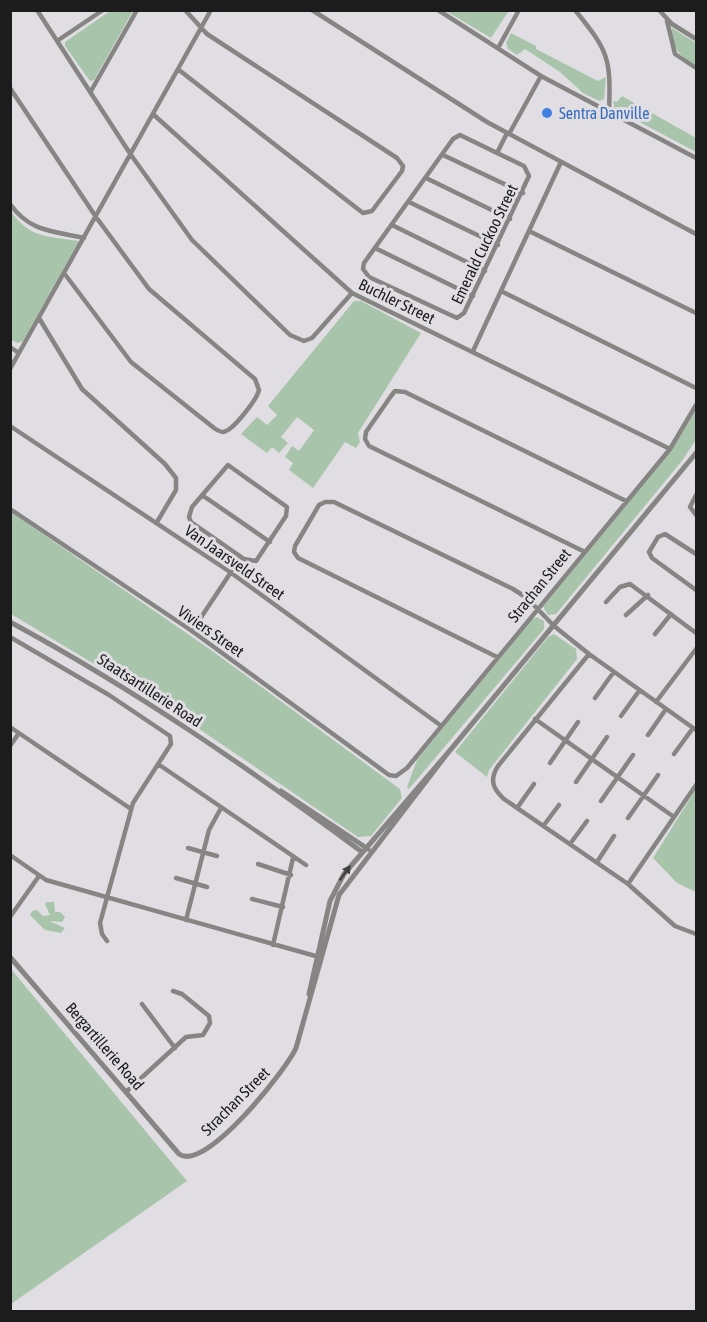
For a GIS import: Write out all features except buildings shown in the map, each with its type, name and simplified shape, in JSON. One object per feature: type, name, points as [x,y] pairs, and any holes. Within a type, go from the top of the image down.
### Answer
[{"type":"street","points":[[37,10],[131,155],[203,253],[290,335],[304,341],[316,335],[352,293]]},
{"type":"street","points":[[57,41],[103,10]]},
{"type":"street","points":[[91,91],[137,10]]},
{"type":"street","points":[[179,70],[363,213],[372,212],[399,177],[402,166],[397,158],[200,29],[185,10]]},
{"type":"street","points":[[10,369],[211,10]]},
{"type":"street","points":[[312,10],[508,134],[696,234]]},
{"type":"street","points":[[438,10],[541,76],[696,158]]},
{"type":"street","points":[[498,48],[519,10]]},
{"type":"street","points":[[575,10],[607,53],[610,71],[609,112]]},
{"type":"street","points":[[658,10],[667,21],[696,39]]},
{"type":"street","points":[[667,21],[675,54],[682,61],[696,68]]},
{"type":"street","points":[[498,151],[541,76]]},
{"type":"street","points":[[10,88],[96,217],[157,298],[259,385],[255,401],[232,427],[225,432],[218,430],[131,362],[64,273]]},
{"type":"street","name":"Buchler Street","points":[[154,115],[352,293],[670,448]]},
{"type":"street","name":"Emerald Cuckoo Street","points":[[460,135],[498,151],[528,169],[529,179],[465,313],[454,318],[363,272],[363,265],[443,155],[453,139],[460,135]]},
{"type":"street","points":[[443,155],[523,193]]},
{"type":"street","points":[[472,351],[561,162]]},
{"type":"street","points":[[426,178],[510,219]]},
{"type":"street","points":[[409,202],[498,245]]},
{"type":"street","points":[[10,204],[30,226],[84,238]]},
{"type":"street","points":[[392,225],[485,271]]},
{"type":"street","points":[[528,231],[696,313]]},
{"type":"street","points":[[375,248],[473,296]]},
{"type":"street","points":[[501,291],[696,388]]},
{"type":"street","points":[[39,318],[82,389],[165,464],[176,478],[176,490],[157,522]]},
{"type":"street","points":[[10,346],[19,353]]},
{"type":"street","points":[[583,551],[369,446],[364,439],[366,432],[395,391],[405,392],[626,501]]},
{"type":"street","name":"Strachan Street","points":[[396,776],[402,774],[670,448],[696,405]]},
{"type":"street","name":"Van Jaarsveld Street","points":[[10,426],[230,572],[440,725]]},
{"type":"street","name":"Strachan Street","points":[[320,958],[333,892],[363,849],[447,754],[696,453]]},
{"type":"street","points":[[226,466],[234,467],[287,507],[286,516],[256,561],[241,557],[190,519],[189,512],[202,495],[226,466]]},
{"type":"street","points":[[202,495],[270,542]]},
{"type":"street","points":[[696,495],[690,507],[696,515]]},
{"type":"street","points":[[497,657],[298,558],[294,552],[295,546],[322,503],[334,502],[513,589],[589,654],[695,729],[674,754]]},
{"type":"street","name":"Viviers Street","points":[[10,509],[192,631],[389,775],[396,776]]},
{"type":"street","points":[[696,554],[665,534],[658,537],[649,552],[652,558],[696,590]]},
{"type":"street","points":[[192,631],[241,557]]},
{"type":"street","points":[[606,602],[626,584],[633,585],[696,633]]},
{"type":"street","points":[[626,615],[648,595]]},
{"type":"street","points":[[655,634],[671,614]]},
{"type":"street","name":"Staatsartillerie Road","points":[[10,622],[140,697],[369,854]]},
{"type":"street","points":[[10,637],[109,695],[168,733],[171,744],[131,809],[100,926],[107,941]]},
{"type":"street","points":[[656,702],[696,649]]},
{"type":"street","points":[[589,654],[495,770],[493,787],[504,799],[627,884],[675,926],[696,934]]},
{"type":"street","points":[[595,698],[613,672]]},
{"type":"street","points":[[621,716],[639,691]]},
{"type":"street","points":[[648,735],[666,709]]},
{"type":"street","points":[[535,719],[674,817]]},
{"type":"street","points":[[550,763],[578,722]]},
{"type":"street","points":[[10,727],[131,809]]},
{"type":"street","points":[[10,746],[20,733]]},
{"type":"street","points":[[576,782],[608,737]]},
{"type":"street","name":"Strachan Street","points":[[179,1154],[189,1158],[198,1155],[235,1124],[272,1085],[293,1055],[339,895],[369,854],[442,765],[447,754]]},
{"type":"street","points":[[601,801],[633,755]]},
{"type":"street","points":[[158,764],[306,865]]},
{"type":"street","points":[[628,818],[658,775]]},
{"type":"street","points":[[517,808],[534,784]]},
{"type":"street","points":[[627,884],[696,785]]},
{"type":"street","points":[[544,825],[559,805]]},
{"type":"street","points":[[186,920],[212,823],[221,808]]},
{"type":"street","points":[[570,844],[587,821]]},
{"type":"street","points":[[597,862],[614,836]]},
{"type":"street","points":[[188,848],[217,856]]},
{"type":"street","points":[[10,855],[39,876],[320,958]]},
{"type":"street","points":[[273,945],[293,858]]},
{"type":"street","points":[[258,864],[291,874]]},
{"type":"street","points":[[10,917],[39,876]]},
{"type":"street","points":[[176,878],[207,887]]},
{"type":"street","points":[[252,898],[283,907]]},
{"type":"street","name":"Bergartillerie Road","points":[[10,957],[179,1154]]},
{"type":"street","points":[[127,1091],[186,1037],[203,1035],[211,1020],[182,994],[173,991]]},
{"type":"street","points":[[142,1004],[175,1048]]},
{"type":"green space","points":[[506,10],[508,12],[491,38],[446,11]]},
{"type":"green space","points":[[110,11],[133,11],[94,80],[90,81],[65,46],[65,42]]},
{"type":"green space","points":[[672,28],[696,43],[696,65],[677,50],[672,40]]},
{"type":"green space","points":[[511,33],[536,46],[536,49],[598,81],[606,77],[604,99],[599,101],[583,93],[560,72],[525,49],[517,55],[508,49],[506,43]]},
{"type":"green space","points":[[622,96],[696,138],[696,152],[615,109],[613,101],[617,102]]},
{"type":"green space","points":[[11,211],[25,227],[40,235],[79,241],[23,341],[18,343],[11,340]]},
{"type":"green space","points":[[354,301],[361,301],[421,333],[358,433],[360,442],[356,448],[345,442],[313,488],[289,470],[293,463],[285,457],[292,446],[299,451],[314,430],[297,417],[281,437],[288,443],[279,453],[272,447],[267,453],[241,434],[257,417],[267,425],[277,415],[268,406]]},
{"type":"green space","points":[[696,410],[696,440],[681,462],[556,614],[548,615],[543,607],[672,449]]},
{"type":"green space","points":[[11,512],[211,650],[400,789],[402,798],[371,836],[358,837],[186,720],[191,711],[187,711],[184,718],[11,614]]},
{"type":"green space","points":[[537,617],[544,621],[544,629],[409,789],[407,787],[417,760],[532,619]]},
{"type":"green space","points":[[554,634],[576,649],[577,659],[489,770],[487,777],[455,752],[548,637]]},
{"type":"green space","points":[[696,789],[696,892],[677,883],[653,858]]},
{"type":"green space","points":[[54,902],[55,912],[60,912],[65,917],[62,922],[49,921],[65,928],[61,933],[45,930],[30,915],[32,911],[37,910],[43,916],[50,915],[45,904]]},
{"type":"green space","points":[[11,969],[187,1181],[10,1304]]},
{"type":"place","name":"Sentra Danville","points":[[547,113]]}]
